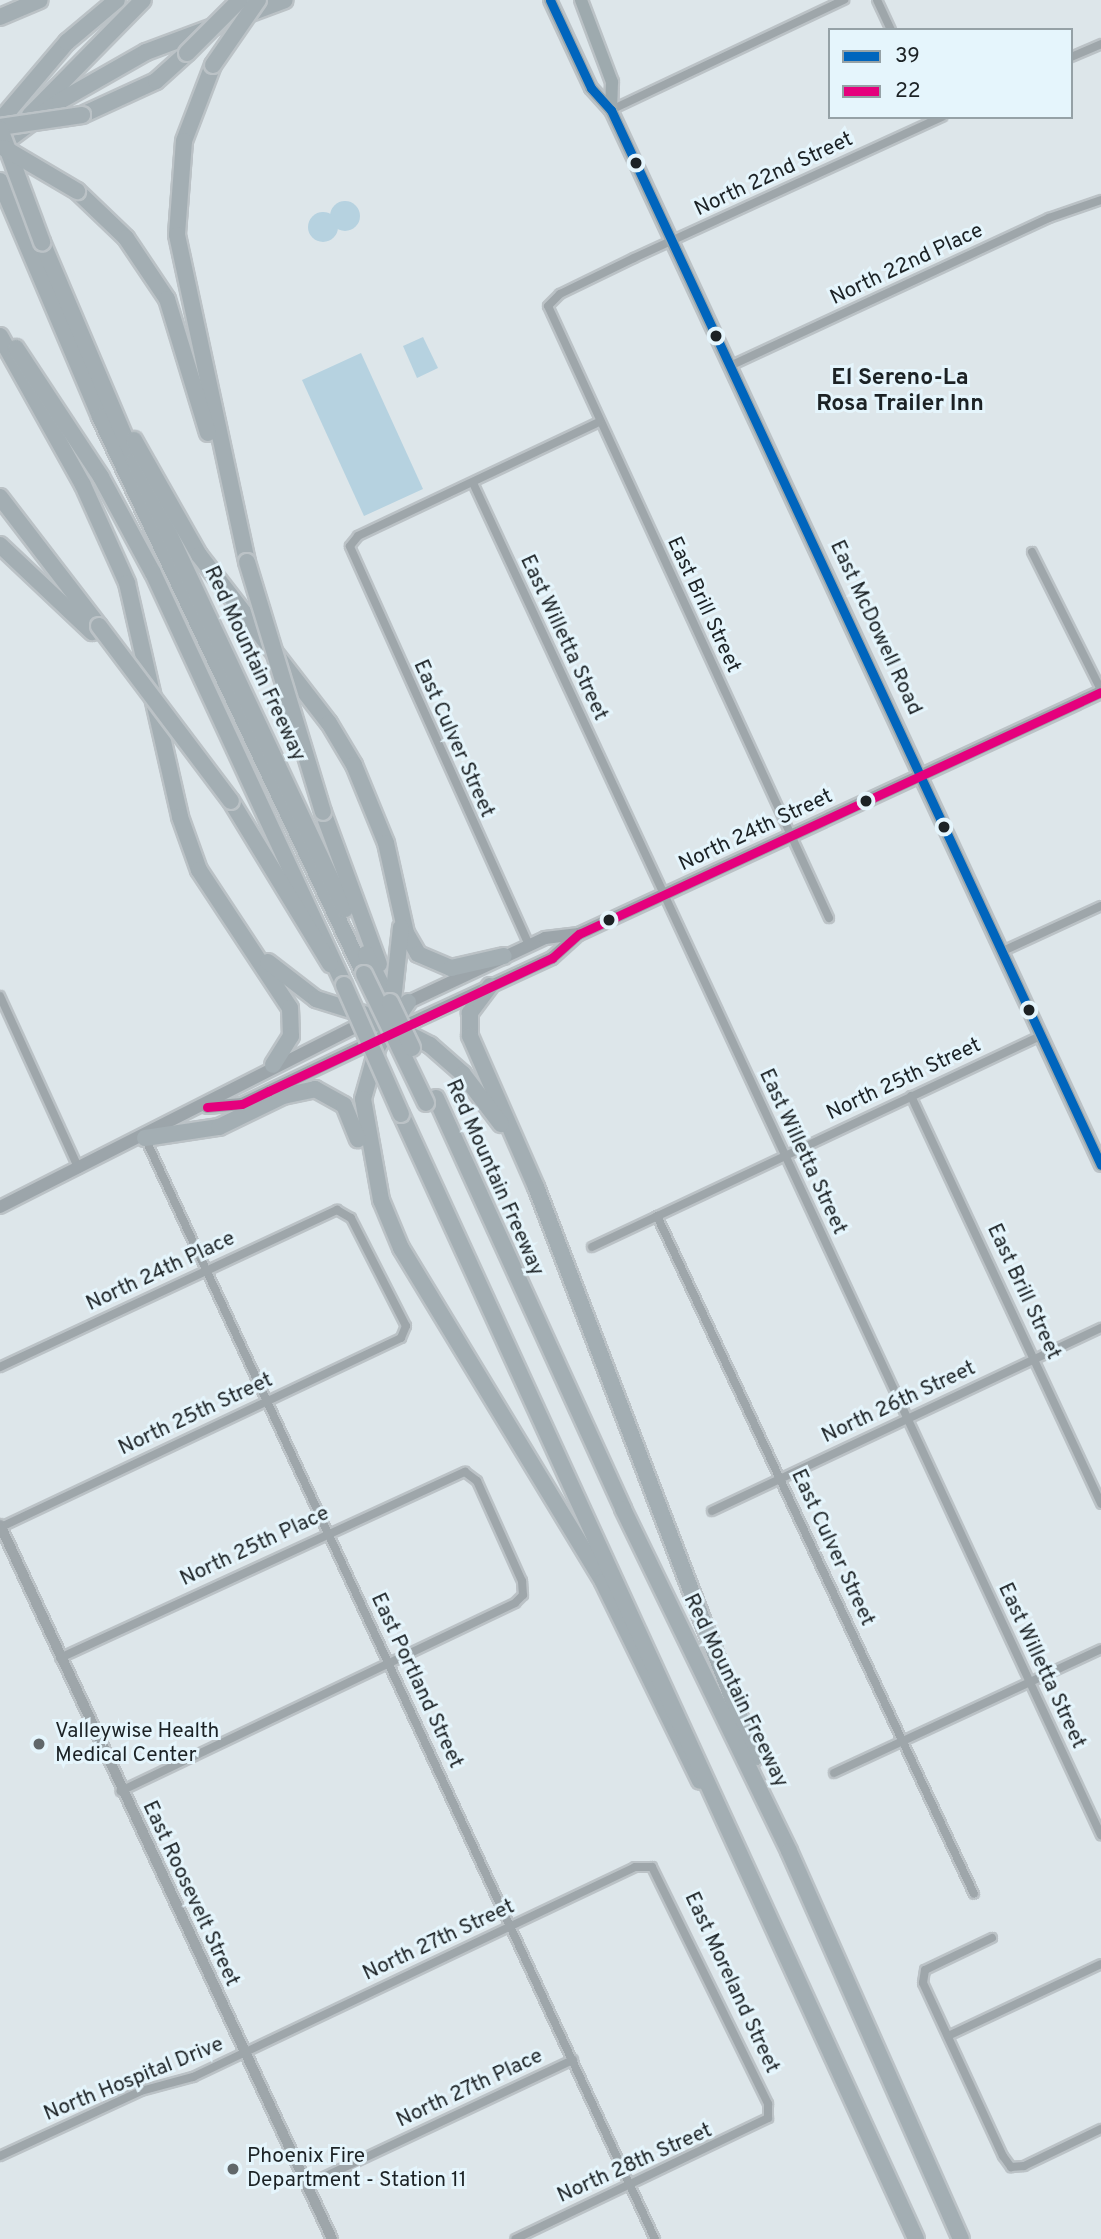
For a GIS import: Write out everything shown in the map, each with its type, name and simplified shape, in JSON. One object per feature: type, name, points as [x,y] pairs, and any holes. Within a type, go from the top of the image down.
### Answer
[{"type":"highway","points":[[0,15],[23,0]]},
{"type":"highway","points":[[0,15],[40,0]]},
{"type":"highway","points":[[0,121],[67,43],[117,0]]},
{"type":"highway","points":[[1,138],[143,0]]},
{"type":"highway","points":[[1,138],[82,115],[156,81],[240,0]]},
{"type":"highway","points":[[247,562],[177,235],[184,141],[213,65],[258,0]]},
{"type":"highway","points":[[1,138],[146,51],[285,0]]},
{"type":"highway","points":[[1,138],[77,191],[126,238],[167,299],[372,969]]},
{"type":"highway","name":"Red Mountain Freeway","points":[[1,138],[31,248],[108,400],[372,969],[385,1022],[431,1100],[789,1851],[961,2239]]},
{"type":"highway","points":[[0,181],[31,248],[234,736],[401,1114],[742,1847],[916,2239]]},
{"type":"highway","points":[[0,203],[31,248],[106,430],[372,969],[431,1100]]},
{"type":"highway","points":[[0,326],[101,477],[234,736]]},
{"type":"highway","points":[[0,336],[83,485],[123,573],[188,846],[239,933],[290,1008],[291,1036],[273,1065]]},
{"type":"highway","points":[[108,400],[199,555],[341,742],[377,816],[402,918],[412,946],[431,964],[459,968],[504,956]]},
{"type":"highway","points":[[0,497],[96,629],[231,801],[344,985]]},
{"type":"highway","points":[[0,545],[96,629]]},
{"type":"highway","points":[[382,1200],[363,1099],[385,1022],[402,918]]},
{"type":"highway","points":[[239,933],[303,991],[385,1022],[449,1059],[519,1149]]},
{"type":"highway","points":[[490,986],[470,1013],[470,1036],[519,1149],[789,1851]]},
{"type":"highway","points":[[385,1022],[408,1002]]},
{"type":"highway","points":[[385,1022],[416,1021]]},
{"type":"highway","points":[[145,1138],[219,1127],[283,1096],[315,1089],[349,1112],[382,1200],[417,1276],[603,1582],[724,1828],[742,1847]]},
{"type":"main road","name":"East McDowell Road","points":[[550,0],[591,88],[611,110],[924,775],[1101,1165]]},
{"type":"main road","name":"East McDowell Road","points":[[581,0],[611,82],[611,110]]},
{"type":"main road","name":"North 24th Street","points":[[408,1002],[528,945],[579,934],[1101,691]]},
{"type":"main road","name":"North 24th Street","points":[[416,1021],[552,958],[579,934]]},
{"type":"main road","points":[[0,1207],[207,1107],[273,1065],[385,1022]]},
{"type":"main road","points":[[207,1107],[242,1104],[385,1022]]},
{"type":"street","points":[[611,110],[844,0]]},
{"type":"street","points":[[877,0],[890,28]]},
{"type":"street","points":[[1073,57],[1101,44]]},
{"type":"street","name":"North 22nd Street","points":[[548,306],[559,294],[932,119]]},
{"type":"street","name":"North 22nd Place","points":[[730,366],[1049,218],[1101,200]]},
{"type":"street","name":"East Brill Street","points":[[548,306],[829,918]]},
{"type":"street","points":[[473,482],[599,422]]},
{"type":"street","name":"East Culver Street","points":[[473,482],[358,536],[350,546],[528,945]]},
{"type":"street","name":"East Willetta Street","points":[[473,482],[662,895],[1101,1835]]},
{"type":"street","points":[[1032,552],[1101,691]]},
{"type":"street","points":[[1003,951],[1101,906]]},
{"type":"street","points":[[0,996],[79,1170]]},
{"type":"street","name":"North 25th Street","points":[[592,1247],[1042,1035]]},
{"type":"street","name":"East Brill Street","points":[[911,1096],[1101,1504]]},
{"type":"street","name":"East Portland Street","points":[[145,1138],[655,2239]]},
{"type":"street","name":"North 24th Place","points":[[0,1367],[337,1210],[351,1218],[402,1313],[405,1333]]},
{"type":"street","name":"East Culver Street","points":[[657,1216],[974,1894]]},
{"type":"street","name":"North 26th Street","points":[[712,1511],[1101,1328]]},
{"type":"street","name":"North 25th Street","points":[[0,1526],[405,1333]]},
{"type":"street","name":"North 25th Place","points":[[60,1658],[328,1532],[465,1472],[477,1481],[523,1595],[390,1663]]},
{"type":"street","name":"East Roosevelt Street","points":[[0,1526],[243,2054],[332,2239]]},
{"type":"street","points":[[834,1773],[1101,1649]]},
{"type":"street","points":[[121,1791],[390,1663]]},
{"type":"street","name":"North 27th Street","points":[[243,2054],[635,1867],[652,1867]]},
{"type":"street","name":"East Moreland Street","points":[[652,1867],[762,2093],[768,2118]]},
{"type":"street","points":[[992,1938],[925,1970],[923,1983],[1011,2166],[1024,2166],[1101,2129]]},
{"type":"street","points":[[948,2036],[1101,1964]]},
{"type":"street","name":"North Hospital Drive","points":[[0,2156],[130,2096],[243,2054]]},
{"type":"street","name":"North 27th Place","points":[[307,2185],[573,2060]]},
{"type":"street","name":"North 28th Street","points":[[515,2239],[631,2186],[768,2118]]},
{"type":"shaded area","points":[[345,201],[356,205],[360,216],[356,227],[345,231],[334,227],[330,216],[334,205]]},
{"type":"shaded area","points":[[323,212],[334,216],[338,227],[334,238],[323,242],[312,238],[308,227],[312,216]]},
{"type":"shaded area","points":[[423,337],[438,368],[417,378],[403,346]]},
{"type":"shaded area","points":[[361,353],[423,489],[364,516],[302,380]]},
{"type":"transit line","name":"39","points":[[550,0],[591,88],[611,110],[1101,1165]]},
{"type":"transit line","name":"22","points":[[207,1107],[242,1104],[552,958],[579,934],[1101,692]]},
{"type":"place","name":"Valleywise Health Medical Center","points":[[39,1744]]},
{"type":"place","name":"Phoenix Fire Department - Station 11","points":[[233,2169]]},
{"type":"district","name":"El Sereno-La Rosa Trailer Inn","points":[[900,392]]}]
